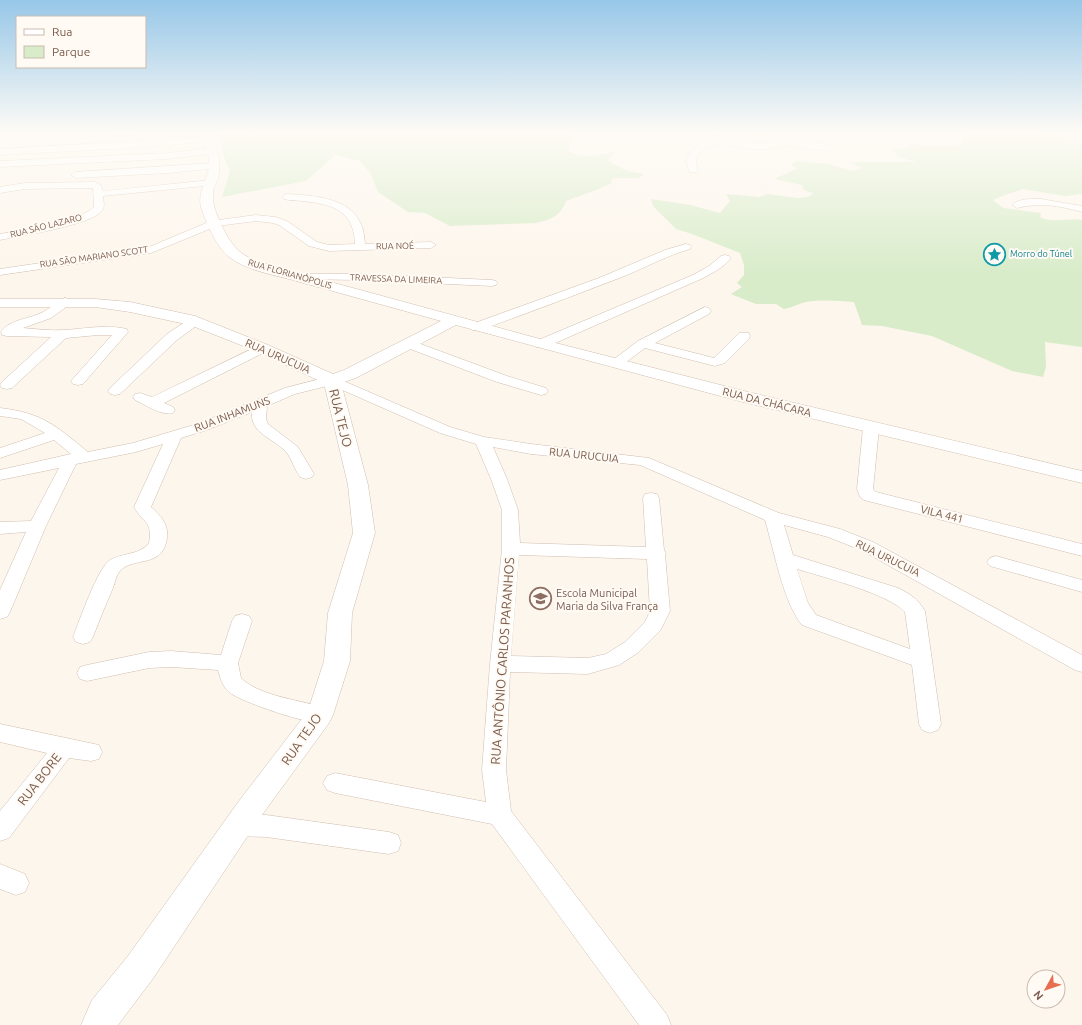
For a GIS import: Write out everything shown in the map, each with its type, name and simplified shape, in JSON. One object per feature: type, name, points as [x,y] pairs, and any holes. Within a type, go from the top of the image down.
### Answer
[{"type":"street","name":"RUA FLORIANÓPOLIS","points":[[212,179],[207,191],[207,206],[222,240],[232,253],[244,261],[263,269],[299,277],[453,321]]},
{"type":"street","points":[[0,190],[25,186],[91,184],[98,187],[98,194],[211,183]]},
{"type":"street","name":"RUA SĀO LAZARO","points":[[0,237],[59,225],[90,215],[99,208],[98,194]]},
{"type":"street","points":[[287,197],[316,199],[335,204],[348,211],[354,217],[358,225],[361,235],[360,246]]},
{"type":"street","points":[[1017,205],[1030,202],[1039,202],[1082,208]]},
{"type":"street","name":"RUA SÃO MARIANO SCOTT","points":[[0,272],[151,250],[215,222],[243,219],[267,218],[283,223],[303,238],[321,246],[339,248],[360,246]]},
{"type":"street","name":"RUA NOÉ","points":[[360,246],[430,245]]},
{"type":"street","points":[[476,327],[538,306],[597,281],[637,267],[666,253],[686,247]]},
{"type":"street","points":[[541,344],[697,277],[713,268],[725,258]]},
{"type":"street","name":"TRAVESSA DA LIMEIRA","points":[[299,277],[359,277],[492,283]]},
{"type":"street","points":[[4,334],[19,324],[47,314],[65,302]]},
{"type":"street","name":"RUA URUCUIA","points":[[0,303],[95,303],[130,307],[195,321],[262,348],[446,430],[482,441],[531,449],[643,461],[773,517],[834,533],[868,546],[911,568],[1082,664]]},
{"type":"street","points":[[616,363],[643,344],[704,311]]},
{"type":"street","points":[[116,391],[172,337],[195,321]]},
{"type":"street","name":"RUA DA CHÁCARA","points":[[453,321],[871,428],[1082,477]]},
{"type":"street","name":"RUA INHAMUNS","points":[[0,475],[78,458],[113,453],[202,427],[290,391],[350,374],[453,321]]},
{"type":"street","points":[[4,334],[62,334],[98,330],[119,331],[122,333],[78,381]]},
{"type":"street","points":[[7,385],[62,334]]},
{"type":"street","points":[[643,344],[718,362],[744,336]]},
{"type":"street","points":[[410,344],[502,379],[542,392]]},
{"type":"street","points":[[168,410],[146,400],[262,348]]},
{"type":"street","name":"RUA TEJO","points":[[99,1025],[105,1013],[140,968],[239,825],[320,715],[337,661],[340,613],[364,533],[358,486],[332,380]]},
{"type":"street","points":[[260,403],[260,422],[293,450],[306,474]]},
{"type":"street","points":[[0,412],[26,416],[55,434],[78,458],[37,526],[0,612]]},
{"type":"street","name":"VILA 441","points":[[871,428],[865,489],[866,493],[870,496],[1082,550]]},
{"type":"street","points":[[0,453],[55,434]]},
{"type":"street","points":[[83,637],[111,569],[120,562],[147,554],[152,551],[159,539],[155,519],[142,507],[175,435]]},
{"type":"street","name":"RUA ANTÔNIO CARLOS PARANHOS","points":[[482,441],[499,479],[510,510],[511,549],[500,664],[494,770],[499,815]]},
{"type":"street","points":[[500,664],[588,666],[612,660],[632,647],[653,626],[660,611],[651,498]]},
{"type":"street","points":[[773,517],[798,602],[803,613],[809,620],[922,662]]},
{"type":"street","points":[[0,528],[37,526]]},
{"type":"street","points":[[511,549],[656,553]]},
{"type":"street","points":[[786,559],[892,593],[912,606],[915,611],[930,724]]},
{"type":"street","points":[[996,562],[1082,586]]},
{"type":"street","points":[[242,620],[228,663],[230,678],[236,686],[254,695],[320,715]]},
{"type":"street","points":[[87,673],[149,660],[171,659],[228,663]]},
{"type":"street","name":"RUA BORE","points":[[0,733],[64,748],[91,752]]},
{"type":"street","name":"RUA BORE","points":[[0,830],[64,748]]},
{"type":"street","points":[[335,783],[499,815],[657,1025]]},
{"type":"street","points":[[239,825],[266,826],[389,843]]},
{"type":"green space","points":[[228,179],[308,179],[306,181],[222,197]]},
{"type":"green space","points":[[373,179],[613,179],[611,180],[612,183],[566,201],[558,214],[550,219],[535,223],[450,226],[425,213],[408,212],[378,192]]},
{"type":"green space","points":[[774,179],[1082,179],[1082,194],[1065,196],[1023,189],[993,200],[1003,208],[1041,213],[1040,217],[1044,219],[1082,220],[1082,347],[1045,342],[1046,367],[1043,377],[1012,371],[932,336],[882,326],[862,325],[854,302],[815,301],[802,303],[784,309],[776,304],[756,304],[731,294],[742,287],[737,283],[744,275],[744,265],[740,253],[676,229],[653,206],[651,199],[690,205],[720,213],[730,201],[726,194],[760,197],[767,194],[798,198],[808,197],[813,193],[804,190],[802,185]]},
{"type":"place","name":"Morro do Túnel","points":[[994,254]]},
{"type":"place","name":"Escola Municipal Maria da Silva França","points":[[541,599]]}]
